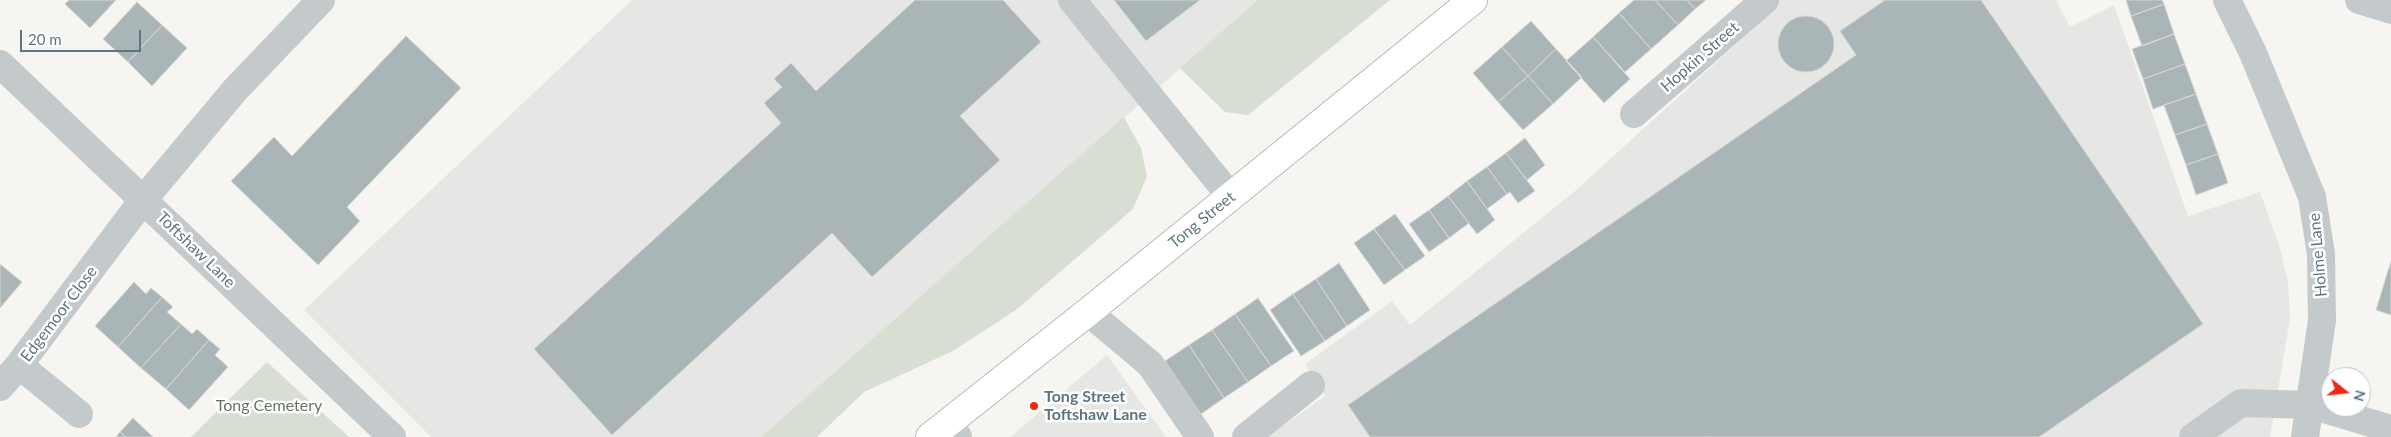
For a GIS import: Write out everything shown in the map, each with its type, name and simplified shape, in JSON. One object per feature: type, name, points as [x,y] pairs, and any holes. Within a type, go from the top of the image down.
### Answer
[{"type":"highway","name":"Tong Street","points":[[946,432],[1088,312],[1473,0]]},
{"type":"street","name":"Edgemoor Close","points":[[79,414],[19,365],[143,200],[235,90],[321,0]]},
{"type":"street","points":[[1072,0],[1231,196]]},
{"type":"street","name":"Hopkin Street","points":[[1634,114],[1765,0]]},
{"type":"street","name":"Holme Lane","points":[[2228,0],[2253,53],[2312,197],[2321,254],[2322,320],[2305,437]]},
{"type":"street","points":[[2359,0],[2391,10]]},
{"type":"street","name":"Toftshaw Lane","points":[[0,64],[392,437]]},
{"type":"street","points":[[1088,312],[1150,364],[1200,437]]},
{"type":"street","points":[[0,387],[19,365]]},
{"type":"street","points":[[1246,437],[1311,385]]},
{"type":"street","points":[[2193,437],[2241,403],[2311,405],[2391,429]]},
{"type":"shaded area","points":[[632,0],[1258,0],[761,437],[431,437],[304,310]]},
{"type":"shaded area","points":[[1748,0],[2056,0],[2070,27],[2114,5],[2188,216],[2260,192],[2280,248],[2288,282],[2290,319],[2270,437],[1267,437],[1325,396],[1305,364],[1392,301],[1410,325],[1575,191],[1763,20]]},
{"type":"shaded area","points":[[1107,355],[1166,437],[1010,437]]},
{"type":"green space","points":[[1258,0],[1390,0],[1248,115],[1225,112],[1180,68]]},
{"type":"green space","points":[[1124,117],[1141,148],[1147,176],[1133,209],[1016,310],[953,351],[864,392],[817,437],[761,437]]},
{"type":"green space","name":"Tong Cemetery","points":[[267,362],[349,437],[191,437]]},
{"type":"building","points":[[69,0],[116,0],[90,28],[65,4]]},
{"type":"building","points":[[915,0],[1003,0],[1041,42],[960,116],[1000,160],[872,277],[832,233],[612,435],[534,349],[781,123],[764,103],[782,87],[774,79],[791,63],[816,91]]},
{"type":"building","points":[[1114,0],[1200,0],[1146,41]]},
{"type":"building","points":[[1634,0],[1655,0],[1678,25],[1651,49],[1619,13]]},
{"type":"building","points":[[1655,0],[1687,0],[1695,9],[1678,25]]},
{"type":"building","points":[[1687,0],[1706,0],[1695,9]]},
{"type":"building","points":[[1885,0],[1981,0],[2203,324],[2039,437],[1370,437],[1348,405],[1856,55],[1840,31]]},
{"type":"building","points":[[2126,0],[2162,0],[2164,4],[2131,16]]},
{"type":"building","points":[[137,2],[162,25],[128,62],[103,39]]},
{"type":"building","points":[[2164,4],[2174,34],[2142,46],[2131,16]]},
{"type":"building","points":[[1619,13],[1651,49],[1625,72],[1593,37]]},
{"type":"building","points":[[1800,16],[1812,16],[1826,24],[1834,38],[1832,55],[1826,64],[1812,72],[1800,72],[1790,67],[1783,60],[1778,50],[1778,38],[1783,28],[1790,21]]},
{"type":"building","points":[[1531,21],[1556,49],[1528,76],[1502,47]]},
{"type":"building","points":[[162,25],[187,48],[152,86],[128,62]]},
{"type":"building","points":[[2174,34],[2185,64],[2143,79],[2132,49]]},
{"type":"building","points":[[406,36],[461,88],[347,207],[360,221],[318,265],[231,181],[274,137],[292,156]]},
{"type":"building","points":[[1593,37],[1630,79],[1604,103],[1566,61]]},
{"type":"building","points":[[1502,47],[1528,76],[1498,102],[1473,73]]},
{"type":"building","points":[[1556,49],[1582,77],[1553,104],[1528,76]]},
{"type":"building","points":[[2185,64],[2196,94],[2153,109],[2143,79]]},
{"type":"building","points":[[1528,76],[1553,104],[1523,130],[1498,102]]},
{"type":"building","points":[[2196,94],[2207,124],[2175,135],[2164,105]]},
{"type":"building","points":[[2207,124],[2218,154],[2186,165],[2175,135]]},
{"type":"building","points":[[1525,138],[1545,165],[1527,180],[1506,153]]},
{"type":"building","points":[[1506,153],[1535,191],[1518,203],[1510,192],[1507,194],[1487,167]]},
{"type":"building","points":[[2218,154],[2228,183],[2196,195],[2186,165]]},
{"type":"building","points":[[1487,167],[1507,194],[1487,209],[1467,181]]},
{"type":"building","points":[[1467,181],[1495,220],[1477,234],[1448,196]]},
{"type":"building","points":[[1448,196],[1469,223],[1449,238],[1429,210]]},
{"type":"building","points":[[1429,210],[1449,238],[1429,252],[1409,224]]},
{"type":"building","points":[[1395,214],[1425,256],[1405,270],[1374,229]]},
{"type":"building","points":[[1374,229],[1405,270],[1384,285],[1354,243]]},
{"type":"building","points":[[2391,261],[2391,315],[2376,310]]},
{"type":"building","points":[[1339,263],[1370,310],[1347,326],[1316,279]]},
{"type":"building","points":[[0,264],[22,282],[0,308]]},
{"type":"building","points":[[1316,279],[1347,326],[1325,341],[1293,294]]},
{"type":"building","points":[[134,282],[146,294],[151,288],[162,297],[118,347],[95,326]]},
{"type":"building","points":[[1293,294],[1325,341],[1301,356],[1270,310]]},
{"type":"building","points":[[162,297],[173,307],[167,312],[181,324],[141,368],[118,347]]},
{"type":"building","points":[[1258,298],[1294,351],[1271,366],[1235,314]]},
{"type":"building","points":[[1235,314],[1271,366],[1248,382],[1212,330]]},
{"type":"building","points":[[181,324],[192,334],[197,329],[209,340],[166,389],[141,368]]},
{"type":"building","points":[[1212,330],[1248,382],[1224,398],[1189,345]]},
{"type":"building","points":[[209,340],[220,349],[215,355],[228,367],[189,410],[166,389]]},
{"type":"building","points":[[1189,345],[1224,398],[1201,414],[1165,361]]},
{"type":"building","points":[[133,418],[153,437],[126,437],[120,432]]},
{"type":"building","points":[[120,432],[126,437],[116,437]]},
{"type":"place","name":"Tong Street Toftshaw Lane","points":[[1034,406]]}]
